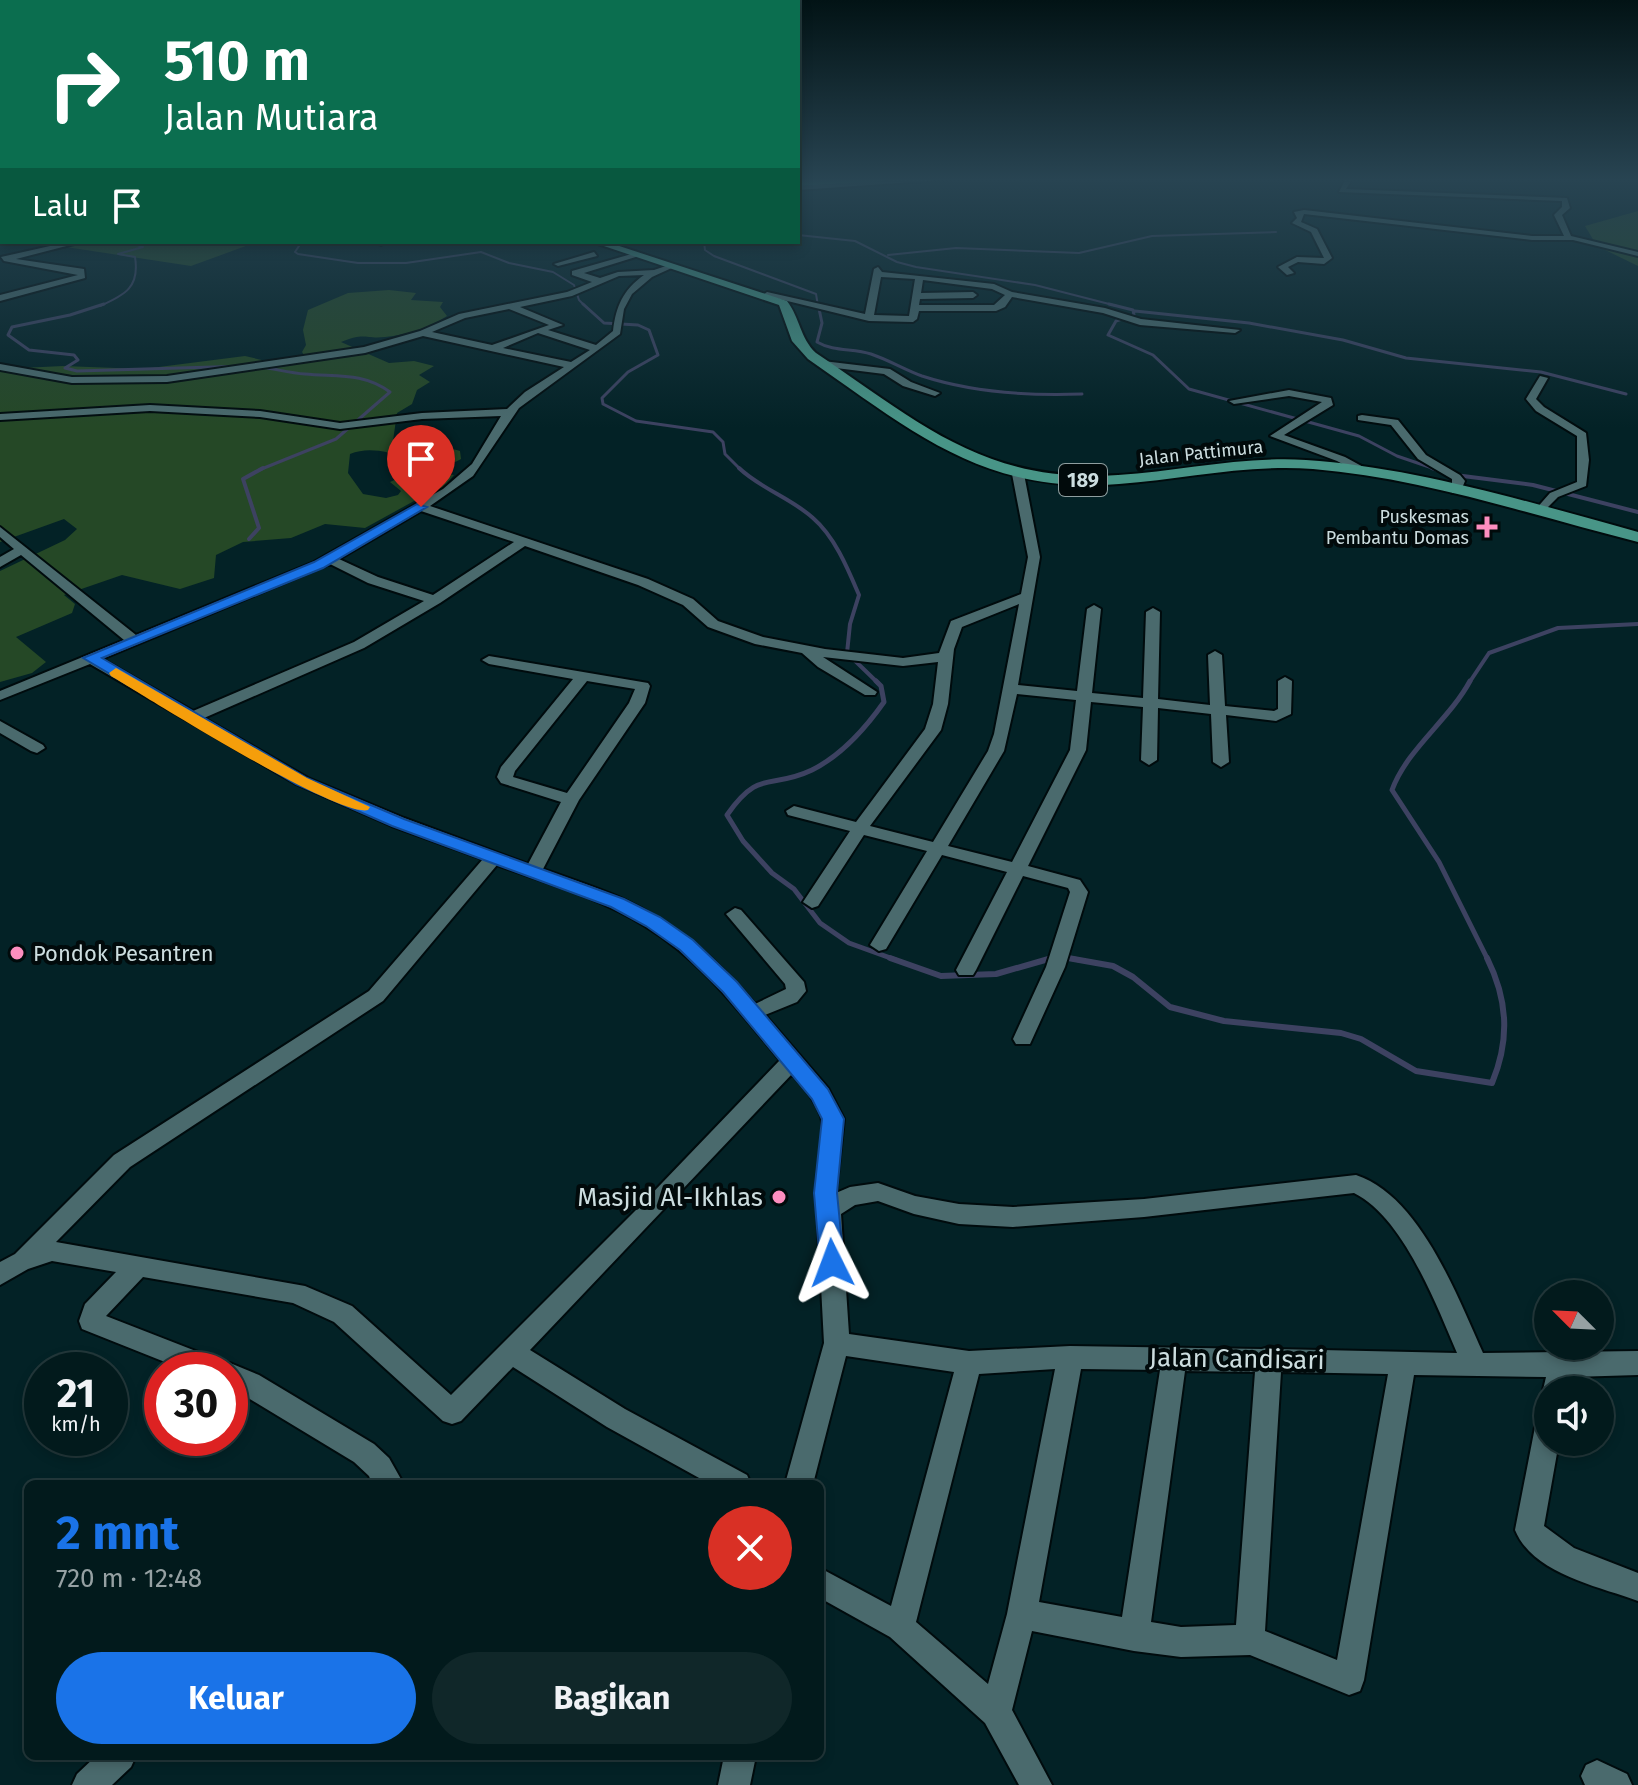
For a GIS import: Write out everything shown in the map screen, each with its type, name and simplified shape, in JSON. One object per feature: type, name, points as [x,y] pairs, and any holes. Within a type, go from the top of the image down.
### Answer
[{"type":"main road","points":[[657,261],[767,295]]},
{"type":"main road","name":"Jalan Pattimura","points":[[767,295],[783,303],[790,311],[797,344],[823,364],[959,453],[1018,474],[1058,479],[1115,480],[1286,464],[1454,480],[1541,510],[1638,537]]},
{"type":"street","points":[[0,298],[84,274],[17,261]]},
{"type":"street","points":[[558,264],[568,261]]},
{"type":"street","points":[[599,281],[575,273],[616,261]]},
{"type":"street","points":[[1290,261],[1282,267],[1290,273]]},
{"type":"street","points":[[0,367],[72,380],[167,379],[365,350],[398,343],[462,316],[578,290],[623,272],[654,272],[672,266]]},
{"type":"street","points":[[0,696],[252,594],[330,559],[421,507],[474,471],[511,412],[569,365],[612,337],[619,324],[619,309],[626,296],[654,272]]},
{"type":"street","points":[[869,318],[878,272],[994,287],[1010,294],[1161,325],[1235,330]]},
{"type":"street","points":[[767,295],[869,318],[913,319],[919,277]]},
{"type":"street","points":[[916,308],[1000,307],[1010,294]]},
{"type":"street","points":[[917,296],[973,295]]},
{"type":"street","points":[[491,349],[558,325],[509,306]]},
{"type":"street","points":[[538,330],[595,348]]},
{"type":"street","points":[[423,333],[569,365]]},
{"type":"street","points":[[823,364],[887,371],[907,384],[935,393]]},
{"type":"street","points":[[1541,510],[1554,495],[1576,488],[1585,479],[1581,457],[1584,438],[1578,431],[1533,404],[1532,394],[1543,378]]},
{"type":"street","points":[[1234,401],[1289,393],[1319,397],[1329,403],[1276,434],[1276,438],[1328,454],[1363,471]]},
{"type":"street","points":[[0,417],[150,408],[260,414],[340,426],[422,416],[511,412]]},
{"type":"street","points":[[1362,418],[1394,422],[1422,457],[1454,480]]},
{"type":"street","points":[[879,945],[996,751],[1011,689],[1034,557],[1018,474]]},
{"type":"street","points":[[421,507],[665,592],[699,608],[713,624],[760,641],[903,662],[947,656]]},
{"type":"street","points":[[0,531],[133,640]]},
{"type":"street","points":[[192,717],[359,645],[435,600],[524,541]]},
{"type":"street","points":[[0,563],[22,549]]},
{"type":"street","points":[[330,559],[373,580],[435,600]]},
{"type":"street","points":[[812,902],[860,828],[933,730],[939,716],[947,656],[956,624],[1028,596]]},
{"type":"street","points":[[966,970],[1073,765],[1078,750],[1094,609]]},
{"type":"street","points":[[1149,760],[1153,612]]},
{"type":"street","points":[[806,649],[823,664],[870,692]]},
{"type":"street","points":[[1215,655],[1221,762]]},
{"type":"street","points":[[90,658],[302,781],[398,822],[617,903],[653,922],[686,945],[752,1013],[821,1094],[833,1119],[825,1193],[829,1210],[837,1343],[800,1480]]},
{"type":"street","points":[[489,660],[643,686],[644,691],[571,800],[534,870]]},
{"type":"street","points":[[571,800],[505,777],[583,676]]},
{"type":"street","points":[[1011,689],[1284,715],[1285,681]]},
{"type":"street","points":[[5,734],[37,748]]},
{"type":"street","points":[[794,811],[1074,884],[1079,892],[1059,958],[1045,997],[1023,1039]]},
{"type":"street","points":[[10,1269],[122,1161],[376,996],[495,856]]},
{"type":"street","points":[[735,914],[794,982],[796,991],[790,997],[752,1013]]},
{"type":"street","points":[[10,1269],[52,1251],[296,1293],[343,1314],[450,1411],[462,1404],[791,1062]]},
{"type":"street","points":[[829,1210],[850,1196],[878,1192],[914,1205],[959,1214],[1013,1217],[1144,1208],[1356,1184],[1377,1195],[1396,1217],[1445,1297],[1474,1362]]},
{"type":"street","points":[[137,1267],[94,1312],[91,1321],[169,1352]]},
{"type":"street","name":"Jalan Candisari","points":[[837,1343],[969,1363],[1070,1357],[1474,1362],[1548,1376]]},
{"type":"street","points":[[511,1352],[616,1418],[730,1480]]},
{"type":"street","points":[[996,1712],[1022,1614],[1070,1357]]},
{"type":"street","points":[[1250,1640],[1269,1358]]},
{"type":"street","points":[[1134,1636],[1174,1359]]},
{"type":"street","points":[[900,1627],[969,1363]]},
{"type":"street","points":[[1022,1614],[1181,1642],[1250,1640],[1344,1680],[1351,1678],[1403,1363]]},
{"type":"street","name":"Jalan Candisari","points":[[1570,1376],[1638,1363]]},
{"type":"street","points":[[248,1382],[364,1453],[387,1480]]},
{"type":"street","points":[[1543,1456],[1529,1530],[1536,1541],[1551,1551],[1638,1587]]},
{"type":"street","points":[[824,1584],[900,1627],[996,1712],[1036,1785]]},
{"type":"street","points":[[88,1785],[116,1760]]},
{"type":"street","points":[[734,1785],[739,1760]]},
{"type":"green space","points":[[160,261],[204,261],[191,266]]},
{"type":"green space","points":[[389,290],[416,293],[411,300],[443,302],[440,307],[447,316],[409,333],[360,337],[341,342],[389,363],[414,361],[434,366],[419,375],[430,382],[417,390],[412,404],[397,413],[393,441],[409,446],[460,451],[461,459],[449,464],[436,464],[364,450],[350,454],[348,473],[363,494],[386,498],[401,491],[390,482],[418,469],[454,475],[447,483],[453,486],[426,502],[414,501],[365,528],[325,524],[291,538],[243,542],[216,555],[214,578],[180,589],[122,575],[64,595],[75,604],[72,613],[16,637],[46,662],[32,673],[0,682],[0,571],[65,540],[77,529],[64,519],[0,542],[0,369],[63,366],[143,369],[245,356],[287,366],[308,361],[302,352],[306,345],[303,330],[308,310],[348,293]]},
{"type":"waterway","points":[[100,306],[129,289],[135,276],[135,261]]},
{"type":"waterway","points":[[347,261],[418,261]]},
{"type":"waterway","points":[[505,261],[553,272],[574,285],[583,304]]},
{"type":"waterway","points":[[728,261],[816,294],[818,306]]},
{"type":"waterway","points":[[896,261],[1035,285],[1117,306]]},
{"type":"waterway","points":[[104,304],[70,315],[12,327],[8,335],[29,350],[74,355],[78,360],[65,368],[77,371],[247,366]]},
{"type":"waterway","points":[[583,304],[604,323],[638,325],[649,330],[658,355],[628,372],[602,398],[603,404],[636,421],[713,432],[723,442],[725,454],[739,468]]},
{"type":"waterway","points":[[818,304],[822,323],[817,342],[823,345],[871,354],[922,376],[981,390],[1021,394],[1082,394]]},
{"type":"waterway","points":[[1109,304],[1117,306]]},
{"type":"waterway","points":[[1117,306],[1133,310],[1134,315],[1116,321],[1108,335],[1153,355],[1189,389],[1359,436],[1397,456],[1438,470],[1432,468]]},
{"type":"waterway","points":[[1135,311],[1249,323],[1343,340],[1406,358],[1541,372],[1626,394]]},
{"type":"waterway","points":[[260,469],[336,439],[390,392],[359,378],[261,367]]},
{"type":"waterway","points":[[739,468],[804,511],[821,526],[834,544],[859,595],[850,624],[847,653],[878,683]]},
{"type":"waterway","points":[[249,539],[259,528],[243,479],[260,469]]},
{"type":"waterway","points":[[1455,475],[1533,485],[1638,512]]},
{"type":"waterway","points":[[1469,683],[1489,653],[1558,628],[1638,624]]},
{"type":"waterway","points":[[1470,681],[1408,761],[1392,790],[1439,862],[1487,958]]},
{"type":"waterway","points":[[878,683],[884,702],[843,749],[823,764],[798,776],[757,785],[738,800],[727,815],[743,841],[772,873],[794,889],[820,923],[849,943],[896,960]]},
{"type":"waterway","points":[[1051,958],[1055,956]]},
{"type":"waterway","points":[[1064,957],[1077,960]]},
{"type":"waterway","points":[[890,958],[941,976],[996,974],[1051,958]]},
{"type":"waterway","points":[[1068,958],[1077,960]]},
{"type":"waterway","points":[[1077,960],[1113,966],[1133,977],[1170,1007],[1224,1021],[1341,1033],[1361,1039],[1416,1071],[1492,1083],[1502,1051],[1504,1020],[1499,989],[1487,958]]},
{"type":"slow traffic","points":[[116,673],[302,781],[362,807]]},
{"type":"place","name":"Puskesmas Pembantu Domas","points":[[1487,527]]},
{"type":"place","name":"Pondok Pesantren","points":[[17,953]]},
{"type":"place","name":"Masjid Al-Ikhlas","points":[[779,1197]]},
{"type":"route","points":[[421,507],[319,565],[90,658],[302,781],[398,822],[617,903],[653,922],[686,945],[730,987],[821,1094],[833,1119],[825,1193],[832,1263]]}]
